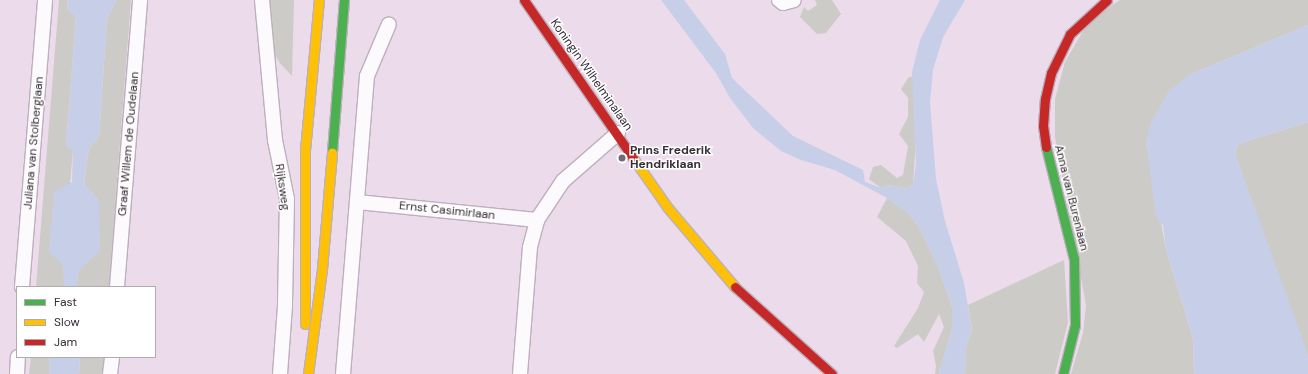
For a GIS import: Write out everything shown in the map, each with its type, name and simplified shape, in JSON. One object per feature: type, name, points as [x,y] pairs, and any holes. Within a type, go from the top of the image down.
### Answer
[{"type":"street","name":"Juliana van Stolberglaan","points":[[22,286],[45,0]]},
{"type":"street","name":"Graaf Willem de Oudelaan","points":[[117,286],[140,0]]},
{"type":"street","name":"Rijksweg","points":[[262,0],[275,140],[286,199],[285,306],[280,374]]},
{"type":"street","name":"Rijksweg","points":[[308,374],[304,183],[319,0]]},
{"type":"street","name":"Rijksweg","points":[[308,374],[322,269],[344,0]]},
{"type":"street","name":"Koningin Wilhelminalaan","points":[[524,0],[618,133],[668,208],[710,260],[744,297],[832,374]]},
{"type":"street","points":[[778,0],[783,3],[794,0]]},
{"type":"street","name":"Anna van Burenlaan","points":[[1063,374],[1075,325],[1074,259],[1048,161],[1044,126],[1045,100],[1051,72],[1070,34],[1097,7],[1107,0]]},
{"type":"street","points":[[343,374],[367,76],[389,24]]},
{"type":"street","points":[[520,374],[530,247],[538,220],[563,181],[618,133]]},
{"type":"street","name":"Ernst Casimirlaan","points":[[358,202],[538,220]]},
{"type":"street","points":[[17,374],[18,358]]},
{"type":"street","points":[[110,374],[112,358]]},
{"type":"shaded area","points":[[59,0],[68,0],[67,9],[76,16],[66,146],[73,150],[63,265],[65,280],[64,286],[36,286]]},
{"type":"shaded area","points":[[116,0],[131,0],[109,286],[77,286],[78,270],[99,201],[84,184],[89,148],[99,137],[107,19]]},
{"type":"shaded area","points":[[267,0],[294,0],[292,76],[279,62],[270,45]]},
{"type":"shaded area","points":[[815,0],[832,0],[841,14],[826,33],[817,34],[800,17],[804,7],[808,11],[817,5]]},
{"type":"shaded area","points":[[1120,0],[1308,0],[1308,25],[1189,75],[1146,143],[1166,249],[1193,339],[1194,374],[1071,374],[1083,333],[1086,305],[1055,137],[1055,99],[1065,62],[1083,31],[1104,11]]},
{"type":"shaded area","points":[[913,76],[916,140],[913,184],[908,189],[890,185],[881,188],[869,179],[873,167],[881,165],[897,178],[903,175],[908,146],[899,134],[908,117],[908,98],[901,89],[908,78]]},
{"type":"shaded area","points":[[1308,122],[1308,358],[1235,154],[1237,146],[1241,143]]},
{"type":"shaded area","points":[[887,198],[908,213],[919,227],[939,269],[952,307],[952,329],[939,374],[935,374],[936,366],[933,351],[944,327],[939,314],[924,342],[918,334],[897,348],[894,346],[918,308],[924,292],[917,283],[918,266],[906,241],[877,217]]},
{"type":"shaded area","points":[[1064,260],[1068,322],[1055,374],[965,374],[966,348],[972,329],[968,305]]},
{"type":"shaded area","points":[[31,358],[50,358],[49,374],[29,374]]},
{"type":"shaded area","points":[[80,358],[104,358],[103,374],[79,374]]},
{"type":"water","points":[[68,0],[116,0],[107,19],[99,137],[89,148],[84,184],[99,201],[100,251],[79,270],[77,286],[64,286],[63,265],[49,252],[54,192],[72,182],[73,150],[66,146],[76,16],[67,9]]},
{"type":"water","points":[[661,0],[684,0],[725,54],[732,78],[793,136],[863,170],[865,182],[881,188],[890,185],[908,189],[913,184],[916,164],[912,72],[920,40],[940,0],[965,0],[943,37],[933,70],[930,102],[936,179],[945,221],[964,283],[972,329],[966,348],[965,374],[939,374],[952,329],[952,307],[939,269],[919,227],[908,213],[887,198],[835,170],[801,160],[781,151],[753,128],[730,98],[716,73]]},
{"type":"water","points":[[1308,25],[1308,122],[1241,143],[1237,146],[1235,154],[1300,332],[1308,358],[1308,374],[1194,374],[1193,339],[1166,249],[1163,225],[1156,218],[1146,142],[1151,122],[1168,92],[1189,75]]},
{"type":"water","points":[[50,358],[80,358],[79,374],[49,374]]},
{"type":"traffic: fast","points":[[332,152],[344,0]]},
{"type":"traffic: fast","points":[[1046,147],[1074,259],[1075,325],[1063,374]]},
{"type":"traffic: slow","points":[[305,324],[305,150],[319,0]]},
{"type":"traffic: slow","points":[[308,374],[322,269],[332,152]]},
{"type":"traffic: slow","points":[[633,158],[668,208],[735,287]]},
{"type":"traffic: jam","points":[[524,0],[633,158]]},
{"type":"traffic: jam","points":[[1046,147],[1043,126],[1045,99],[1051,73],[1070,34],[1107,0]]},
{"type":"traffic: jam","points":[[735,287],[832,374]]},
{"type":"place","name":"Prins Frederik Hendriklaan","points":[[622,158]]}]
